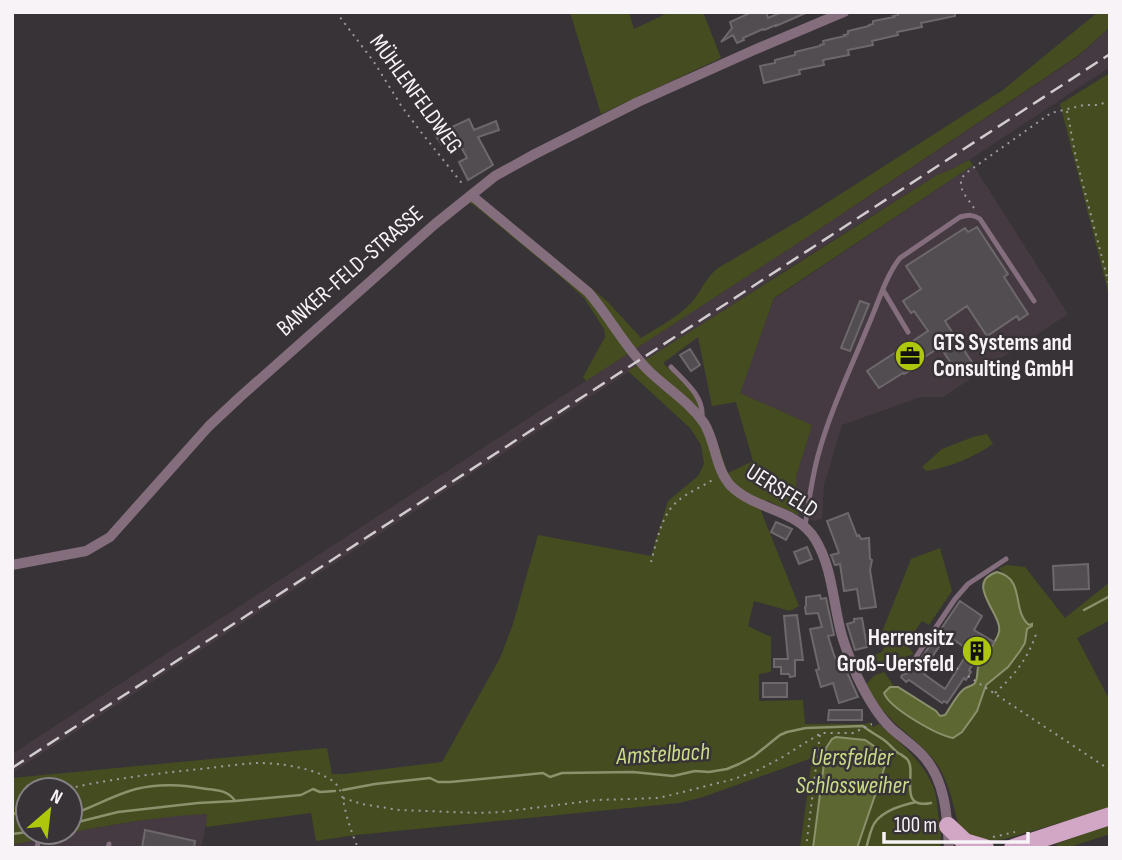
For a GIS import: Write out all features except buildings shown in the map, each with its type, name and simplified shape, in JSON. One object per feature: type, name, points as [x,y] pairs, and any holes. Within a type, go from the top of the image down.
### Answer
[{"type":"main road","points":[[1013,848],[1110,816]]},
{"type":"main road","points":[[948,827],[965,842],[987,843]]},
{"type":"street","name":"BANKER-FELD-STRASSE","points":[[12,565],[86,551],[110,537],[217,419],[435,224],[495,176],[596,122],[827,15],[844,12]]},
{"type":"street","name":"UERSFELD","points":[[471,195],[588,292],[636,357],[702,420],[728,482],[738,492],[796,520],[816,539],[824,558],[842,636],[858,677],[882,718],[923,755],[936,777],[943,794],[949,848]]},
{"type":"lane","points":[[805,526],[819,451],[883,290],[900,258],[960,217],[975,215],[1034,301]]},
{"type":"lane","points":[[883,290],[908,332]]},
{"type":"lane","points":[[671,367],[700,401],[702,420]]},
{"type":"lane","points":[[916,657],[968,584],[1006,559]]},
{"type":"path","name":"MÜHLENFELDWEG","points":[[336,12],[374,62],[402,107],[471,195]]},
{"type":"path","points":[[975,215],[975,210],[961,187],[963,176],[1043,117],[1057,110],[1099,105],[1110,100]]},
{"type":"path","points":[[1067,110],[1076,158],[1110,288]]},
{"type":"path","points":[[651,562],[662,526],[671,508],[678,500],[724,473]]},
{"type":"path","points":[[994,694],[1023,663],[1037,631]]},
{"type":"path","points":[[940,656],[958,669]]},
{"type":"path","points":[[968,676],[1110,771]]},
{"type":"path","points":[[343,798],[399,810],[478,813],[597,800],[659,798],[756,771],[821,733],[853,733],[865,728]]},
{"type":"path","points":[[806,848],[821,733]]},
{"type":"path","points":[[84,785],[147,775],[260,763],[295,766],[328,778],[338,786],[358,848]]},
{"type":"path","points":[[987,843],[1024,830]]},
{"type":"shaded area","points":[[570,12],[629,12],[634,29],[670,12],[703,12],[721,58],[601,114]]},
{"type":"shaded area","points":[[1098,12],[1110,12],[1110,27],[1079,55],[586,381],[583,377],[605,337],[604,329],[584,298],[468,202],[480,197],[608,302],[641,338],[686,308],[718,268],[800,220],[1003,90]]},
{"type":"shaded area","points":[[1110,27],[1110,67],[969,160],[937,175],[790,267],[12,773],[12,754],[815,232],[1079,56]]},
{"type":"shaded area","points":[[1110,73],[1110,299],[1060,104]]},
{"type":"shaded area","points":[[969,160],[973,165],[774,298],[740,393],[812,425],[796,477],[798,515],[766,500],[761,511],[799,606],[790,611],[754,601],[748,626],[771,637],[771,672],[759,674],[759,701],[803,700],[805,724],[870,722],[873,727],[879,724],[912,755],[931,782],[937,800],[940,848],[857,848],[886,763],[890,761],[856,738],[836,737],[826,748],[813,848],[800,848],[812,758],[679,803],[316,841],[311,813],[206,827],[207,814],[133,821],[84,830],[84,776],[33,776],[327,748],[332,774],[442,762],[500,658],[513,624],[538,535],[651,556],[668,501],[698,476],[704,464],[701,445],[690,428],[628,371],[937,175]],"holes":[[[698,337],[712,406],[736,402],[753,461],[728,473],[711,425],[701,412],[696,399],[663,363]]]},
{"type":"shaded area","points":[[973,165],[1068,314],[943,397],[921,397],[842,425],[824,485],[822,518],[814,521],[798,515],[796,477],[812,425],[739,393],[774,299]]},
{"type":"shaded area","points":[[987,434],[993,444],[977,454],[935,469],[926,471],[922,467],[942,449]]},
{"type":"shaded area","points":[[940,548],[952,591],[929,625],[922,621],[906,644],[914,654],[861,671],[857,661],[882,652],[889,636],[882,632],[911,559]]},
{"type":"shaded area","points":[[1007,565],[1025,567],[1065,618],[1110,582],[1110,620],[1077,638],[1110,701],[1110,808],[1005,839],[979,842],[960,830],[948,788],[937,764],[884,712],[866,684],[875,675],[884,672],[894,686],[890,687],[933,730],[944,736],[977,711],[986,685],[1025,643],[1029,625],[1022,615],[1014,586],[999,568]]},
{"type":"shaded area","points":[[12,778],[14,778],[12,845]]},
{"type":"shaded area","points":[[208,814],[201,848],[12,848],[14,845],[84,846],[84,830],[168,816]]},
{"type":"shaded area","points":[[1110,824],[1110,834],[1067,848],[1059,848],[1056,844]]},
{"type":"water","points":[[997,572],[1012,581],[1020,611],[1032,626],[1027,629],[1025,643],[1020,651],[1008,667],[986,685],[977,711],[962,732],[953,738],[914,720],[895,706],[884,693],[890,687],[898,687],[940,716],[945,715],[961,691],[974,684],[979,664],[999,632],[999,625],[984,591],[987,577]]},
{"type":"water","name":"Uersfelder Schlossweiher","points":[[836,737],[865,740],[890,757],[890,761],[886,763],[857,848],[813,848],[826,748]]},
{"type":"waterway","name":"Amstelbach","points":[[1084,610],[1110,596]]},
{"type":"waterway","name":"Amstelbach","points":[[343,790],[430,778],[438,782],[450,782],[543,773],[550,777],[562,773],[633,772],[673,776],[695,771],[709,772],[739,764],[787,732],[806,728],[863,726],[907,759],[914,801],[920,804],[931,803]]},
{"type":"waterway","points":[[84,809],[127,792],[154,786],[219,791],[230,795],[235,801]]},
{"type":"waterway","name":"Amstelbach","points":[[84,820],[118,812],[301,795],[313,789],[320,792],[335,791]]},
{"type":"waterway","points":[[866,848],[872,827],[880,817],[894,808],[916,802]]},
{"type":"railway","points":[[12,768],[1110,54]]},
{"type":"place","name":"GTS Systems and Consulting GmbH","points":[[910,356]]},
{"type":"place","name":"Herrensitz Groß-Uersfeld","points":[[977,651]]}]
